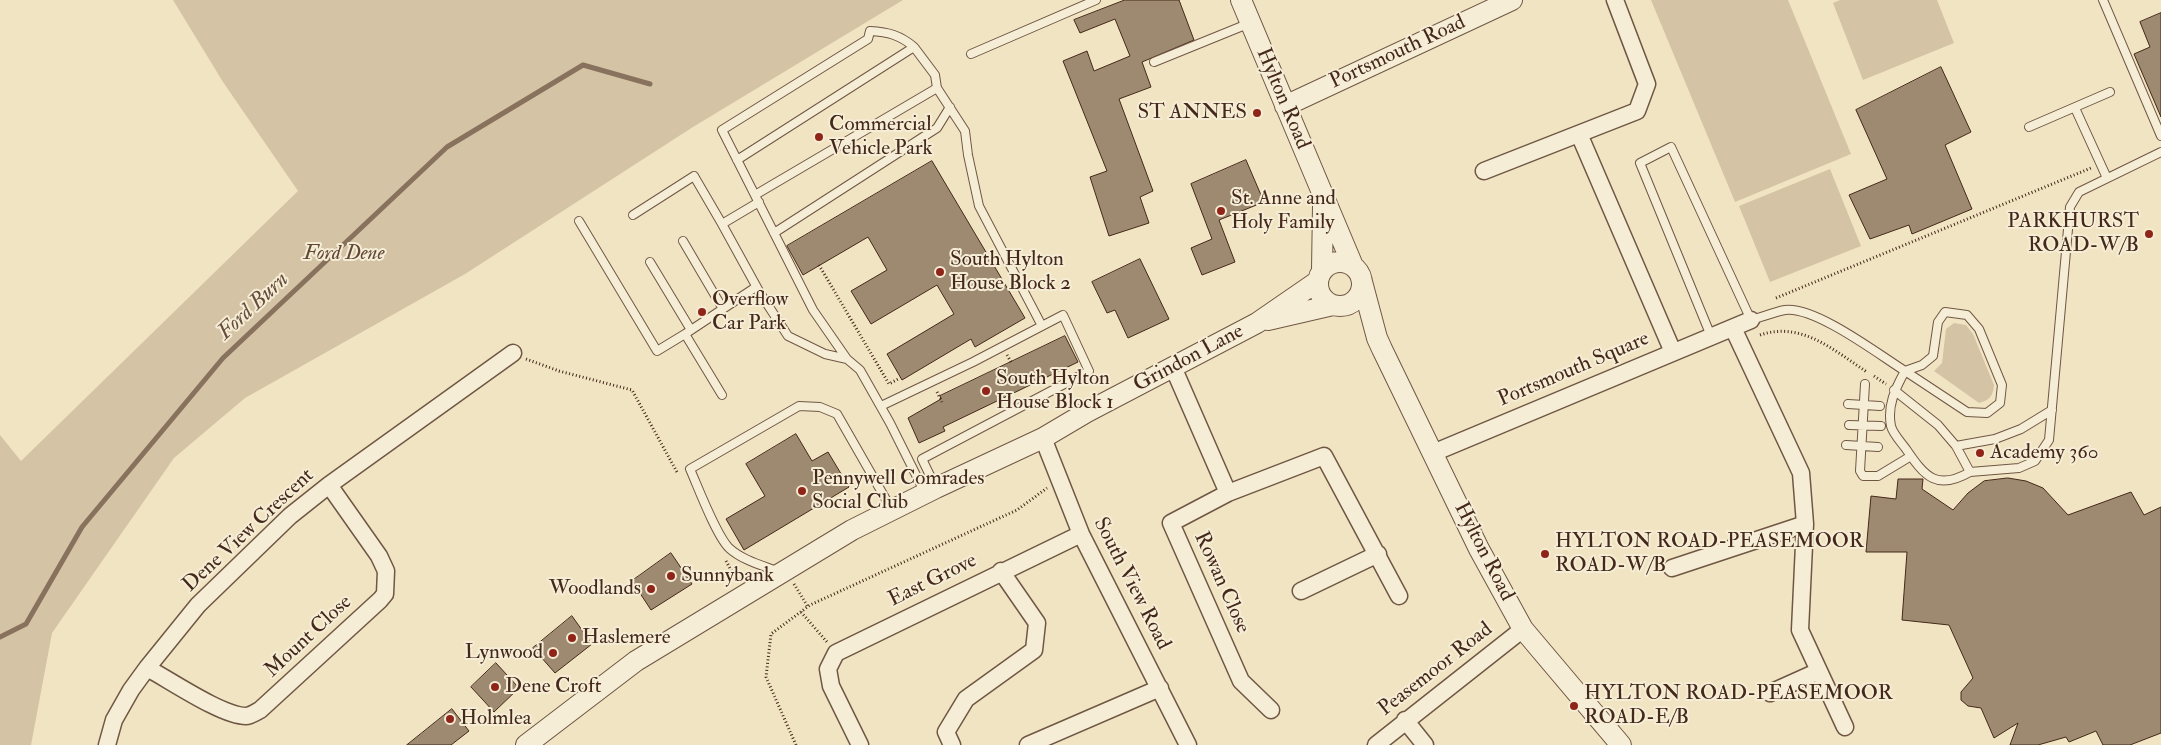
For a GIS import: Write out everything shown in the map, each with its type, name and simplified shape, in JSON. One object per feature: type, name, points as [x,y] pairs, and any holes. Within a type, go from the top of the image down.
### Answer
[{"type":"street","name":"Hylton Road","points":[[1241,0],[1323,199],[1357,272],[1377,338],[1480,549],[1523,629],[1621,745]]},
{"type":"street","name":"Portsmouth Road","points":[[1285,106],[1512,0]]},
{"type":"street","points":[[1484,171],[1637,111],[1647,84],[1615,0]]},
{"type":"street","points":[[1580,134],[1673,352]]},
{"type":"street","name":"Hylton Road","points":[[1320,276],[1323,199]]},
{"type":"street","points":[[1338,262],[1357,272],[1360,292],[1355,300],[1337,305],[1323,298],[1318,288],[1320,276],[1331,264],[1338,262]]},
{"type":"street","name":"Grindon Lane","points":[[526,745],[636,661],[852,530],[1043,438],[1087,412],[1256,323],[1320,276]]},
{"type":"street","name":"Hylton Road","points":[[1337,305],[1377,338]]},
{"type":"street","name":"Grindon Lane","points":[[1256,323],[1337,305]]},
{"type":"street","name":"Portsmouth Square","points":[[1433,453],[1751,320]]},
{"type":"street","points":[[1733,328],[1801,473],[1805,524],[1800,630],[1845,727]]},
{"type":"street","name":"Dene View Crescent","points":[[108,745],[114,720],[130,690],[198,605],[290,516],[329,485],[513,353]]},
{"type":"street","points":[[1173,367],[1228,493]]},
{"type":"street","name":"South View Road","points":[[1043,438],[1081,534],[1188,745]]},
{"type":"street","name":"Rowan Close","points":[[1271,710],[1241,681],[1171,523],[1228,493],[1324,456],[1400,596]]},
{"type":"street","name":"Mount Close","points":[[147,668],[218,707],[233,714],[247,716],[260,710],[380,600],[385,594],[386,571],[379,556],[329,485]]},
{"type":"street","points":[[1672,568],[1805,524]]},
{"type":"street","name":"East Grove","points":[[836,653],[1001,571],[1081,534]]},
{"type":"street","points":[[1301,591],[1378,554]]},
{"type":"street","points":[[952,745],[946,732],[966,699],[1034,650],[1037,623],[1001,571]]},
{"type":"street","name":"Peasemoor Road","points":[[1376,745],[1405,720],[1523,629]]},
{"type":"street","points":[[836,653],[828,669],[831,686],[860,745]]},
{"type":"street","points":[[1770,693],[1819,671]]},
{"type":"street","points":[[1028,745],[1160,688]]},
{"type":"street","points":[[1405,720],[1425,745]]},
{"type":"lane","points":[[971,54],[1096,0]]},
{"type":"lane","points":[[2103,0],[2161,136]]},
{"type":"lane","points":[[1154,62],[1250,23]]},
{"type":"lane","points":[[931,491],[860,370],[847,359],[813,310],[722,130],[868,39],[870,31],[890,32],[914,47],[934,75],[936,88],[965,131],[979,206],[1042,326]]},
{"type":"lane","points":[[737,160],[914,47]]},
{"type":"lane","points":[[722,224],[757,199],[936,88]]},
{"type":"lane","points":[[2029,127],[2110,92]]},
{"type":"lane","points":[[774,233],[937,128],[950,107]]},
{"type":"lane","points":[[2075,108],[2107,178]]},
{"type":"lane","points":[[1712,336],[1640,163],[1671,147],[1751,320],[1785,310],[1803,312],[1823,320],[1904,372],[1967,412],[1987,413],[2000,403],[2002,385],[1979,329],[1966,315],[1945,312],[1938,322],[1933,356],[1922,365],[1904,372],[1894,390],[1890,408],[1891,428],[1929,477],[1944,482],[1958,479],[1970,472],[2019,468],[2035,461],[2049,440],[2070,207],[2079,192],[2161,152]]},
{"type":"lane","points":[[633,215],[694,176],[756,287],[788,336],[825,354],[847,359]]},
{"type":"lane","points":[[580,222],[657,351],[756,287]]},
{"type":"lane","points":[[683,241],[723,309]]},
{"type":"lane","points":[[650,262],[722,395]]},
{"type":"lane","points":[[880,406],[973,362],[1063,315],[1090,371],[922,460],[931,491]]},
{"type":"lane","points":[[1865,384],[1860,471],[1863,476],[1878,476],[1911,456]]},
{"type":"lane","points":[[1894,390],[1938,425],[1956,446],[1970,472]]},
{"type":"lane","points":[[1848,404],[1880,406]]},
{"type":"lane","points":[[784,572],[744,558],[728,547],[714,522],[690,468],[798,406],[820,407],[837,414],[892,510]]},
{"type":"lane","points":[[1956,446],[1995,439],[2021,429],[2052,410]]},
{"type":"lane","points":[[1849,425],[1881,426]]},
{"type":"lane","points":[[1846,445],[1878,447]]},
{"type":"path","points":[[1774,299],[2101,164]]},
{"type":"path","points":[[819,266],[889,384],[900,378]]},
{"type":"path","points":[[1741,345],[1761,334],[1783,330],[1812,337],[1894,390]]},
{"type":"path","points":[[513,353],[559,371],[632,390],[679,476]]},
{"type":"path","points":[[796,745],[766,677],[772,634],[808,608],[1017,510],[1059,479]]},
{"type":"path","points":[[721,553],[744,595]]},
{"type":"path","points":[[784,572],[808,608]]},
{"type":"path","points":[[801,612],[836,653]]},
{"type":"green space","name":"Ford Dene","points":[[173,0],[903,0],[693,127],[465,274],[245,398],[174,458],[52,633],[31,745],[0,745],[0,435],[21,461],[298,191],[223,82]]},
{"type":"green space","points":[[1651,0],[1788,0],[1851,154],[1735,202]]},
{"type":"green space","points":[[1840,0],[1937,0],[1954,43],[1863,80],[1833,3]]},
{"type":"green space","points":[[1830,169],[1861,246],[1770,282],[1739,206]]},
{"type":"green space","points":[[1954,323],[1966,325],[1973,334],[1994,385],[1990,397],[1983,402],[1979,403],[1934,371],[1942,363],[1946,329]]},
{"type":"building","points":[[1125,0],[1179,0],[1194,40],[1142,62],[1151,87],[1119,99],[1153,191],[1140,197],[1149,223],[1109,236],[1090,177],[1107,171],[1063,61],[1087,51],[1094,71],[1130,56],[1115,19],[1080,33],[1074,20]]},
{"type":"building","points":[[2161,13],[2161,117],[2134,54],[2150,47],[2140,22]]},
{"type":"building","points":[[1941,67],[1971,132],[1945,145],[1972,209],[1912,234],[1909,225],[1870,239],[1849,195],[1887,179],[1856,110]]},
{"type":"building","name":"St. Anne and Holy Family","points":[[1246,160],[1264,202],[1219,220],[1235,262],[1202,275],[1191,248],[1212,239],[1191,184]]},
{"type":"building","name":"South Hylton House Block 2","points":[[932,161],[1025,318],[975,347],[971,339],[902,380],[887,354],[954,314],[937,285],[871,324],[851,291],[887,270],[868,237],[803,275],[787,246]]},
{"type":"building","points":[[1140,259],[1169,319],[1128,338],[1115,310],[1107,313],[1092,282]]},
{"type":"building","name":"South Hylton House Block 1","points":[[1065,336],[1078,362],[943,427],[945,431],[919,443],[908,418],[941,399],[940,396]]},
{"type":"building","name":"Pennywell Comrades Social Club","points":[[796,434],[812,461],[828,452],[849,487],[744,550],[726,519],[765,496],[746,464]]},
{"type":"building","points":[[2008,478],[2026,481],[2043,488],[2068,515],[2131,492],[2144,515],[2161,507],[2161,733],[2130,745],[2103,745],[2096,731],[2069,742],[2066,737],[2038,745],[2010,745],[2018,723],[1994,738],[1981,708],[1968,706],[1961,700],[1961,692],[1973,678],[1949,625],[1902,620],[1907,552],[1866,552],[1871,496],[1896,499],[1898,479],[1923,479],[1922,489],[1953,510],[1968,493],[1984,481]]},
{"type":"building","points":[[671,553],[692,584],[651,610],[632,581]]},
{"type":"building","points":[[572,616],[592,644],[555,673],[533,648]]},
{"type":"building","name":"Dene Croft","points":[[496,663],[519,688],[494,712],[471,687]]},
{"type":"building","name":"Holmlea","points":[[452,709],[469,731],[451,745],[407,745]]},
{"type":"waterway","name":"Ford Burn","points":[[0,637],[26,624],[82,527],[223,358],[447,147],[583,65],[650,84]]},
{"type":"place","name":"ST ANNES","points":[[1257,113]]},
{"type":"place","name":"Commercial Vehicle Park","points":[[819,137]]},
{"type":"place","name":"St. Anne and Holy Family","points":[[1221,211]]},
{"type":"place","name":"PARKHURST ROAD-W/B","points":[[2149,234]]},
{"type":"place","name":"South Hylton House Block 2","points":[[940,272]]},
{"type":"place","name":"Overflow Car Park","points":[[702,312]]},
{"type":"place","name":"South Hylton House Block 1","points":[[986,391]]},
{"type":"place","name":"Academy 360","points":[[1980,453]]},
{"type":"place","name":"Pennywell Comrades Social Club","points":[[802,491]]},
{"type":"place","name":"HYLTON ROAD-PEASEMOOR ROAD-W/B","points":[[1545,554]]},
{"type":"place","name":"Sunnybank","points":[[671,576]]},
{"type":"place","name":"Woodlands","points":[[651,589]]},
{"type":"place","name":"Haslemere","points":[[572,638]]},
{"type":"place","name":"Lynwood","points":[[553,653]]},
{"type":"place","name":"Dene Croft","points":[[495,687]]},
{"type":"place","name":"HYLTON ROAD-PEASEMOOR ROAD-E/B","points":[[1574,706]]},
{"type":"place","name":"Holmlea","points":[[450,719]]}]
